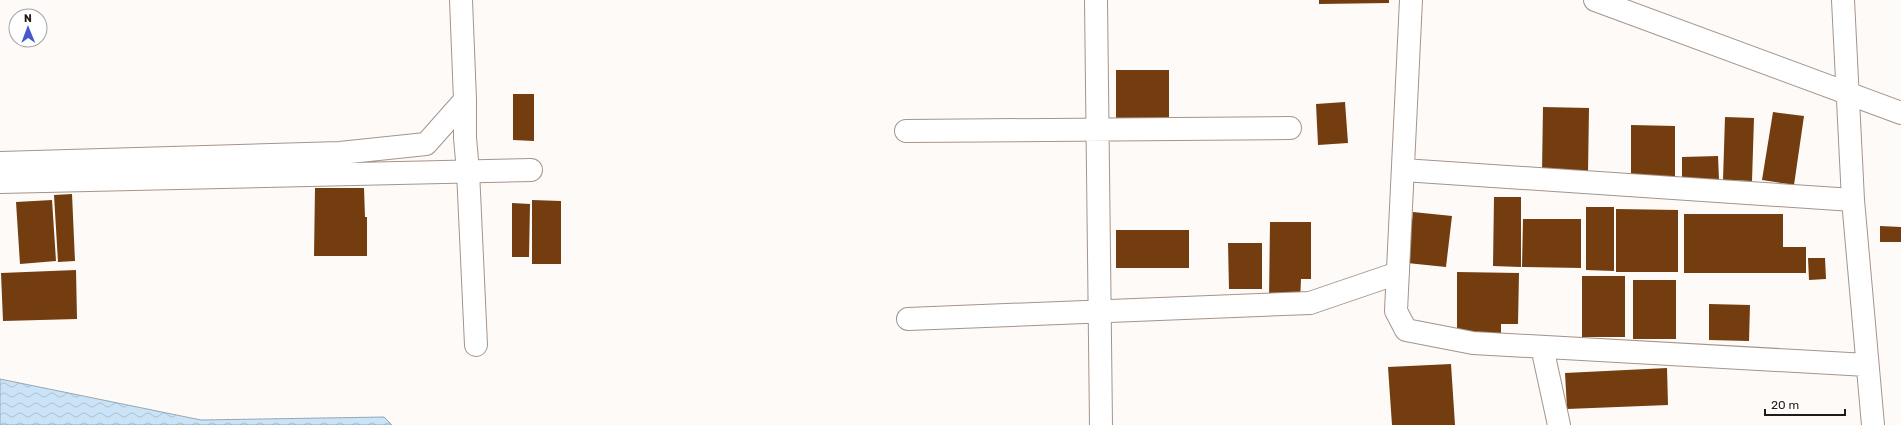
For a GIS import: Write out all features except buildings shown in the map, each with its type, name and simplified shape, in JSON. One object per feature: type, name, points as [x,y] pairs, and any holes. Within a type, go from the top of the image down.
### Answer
[{"type":"street","points":[[461,0],[466,100],[465,138],[468,171],[476,345]]},
{"type":"street","points":[[1096,0],[1101,425]]},
{"type":"street","points":[[1411,0],[1396,311],[1406,330],[1473,343],[1867,365]]},
{"type":"street","points":[[1595,0],[1901,113]]},
{"type":"street","points":[[1844,0],[1847,94],[1853,200],[1873,425]]},
{"type":"street","points":[[0,163],[340,153],[426,144],[466,100]]},
{"type":"street","points":[[906,131],[1290,128]]},
{"type":"street","points":[[0,182],[531,170]]},
{"type":"street","points":[[1403,170],[1853,200]]},
{"type":"street","points":[[908,319],[1310,303],[1398,273]]},
{"type":"street","points":[[1542,347],[1559,425]]},
{"type":"water","points":[[0,379],[201,420],[384,417],[392,425],[0,425]]}]
